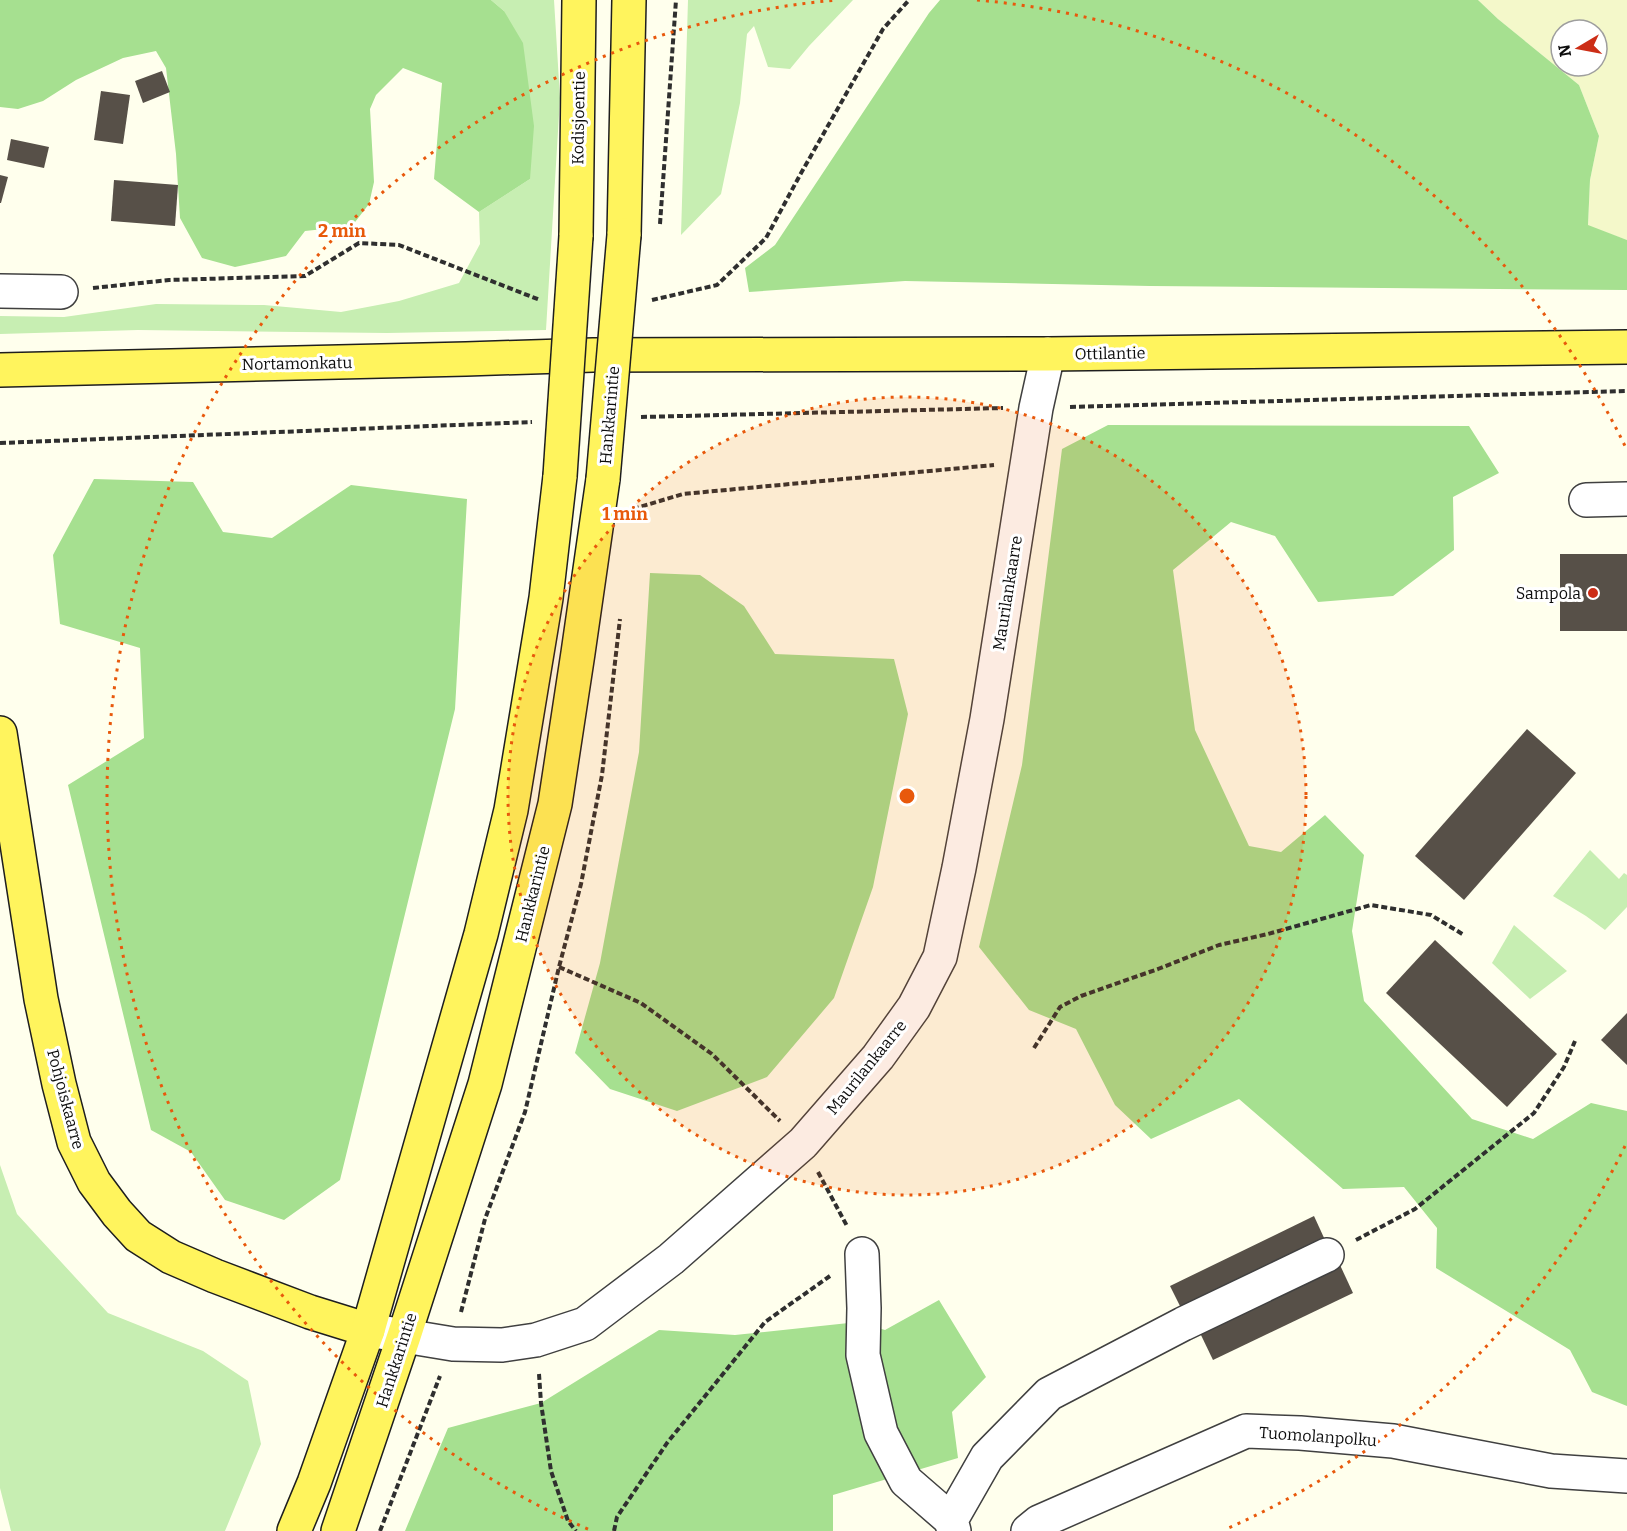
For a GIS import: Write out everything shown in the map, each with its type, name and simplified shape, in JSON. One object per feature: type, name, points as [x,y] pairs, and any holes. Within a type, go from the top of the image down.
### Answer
[{"type":"main road","name":"Kodisjoentie","points":[[368,1330],[480,934],[511,810],[546,598],[560,477],[576,236],[579,0]]},
{"type":"main road","name":"Hankkarintie","points":[[338,1531],[405,1336],[485,1084],[555,804],[603,479],[624,235],[629,0]]},
{"type":"main road","name":"Ottilantie","points":[[593,355],[1048,354],[1627,347]]},
{"type":"main road","name":"Nortamonkatu","points":[[0,370],[593,355]]},
{"type":"main road","name":"Pohjoiskaarre","points":[[0,734],[41,999],[74,1142],[94,1182],[138,1236],[171,1257],[310,1312],[368,1330]]},
{"type":"main road","points":[[294,1531],[314,1483],[368,1330]]},
{"type":"street","points":[[0,291],[61,292]]},
{"type":"street","name":"Maurilankaarre","points":[[368,1330],[453,1344],[502,1346],[536,1340],[585,1324],[671,1259],[792,1133],[878,1056],[914,1006],[940,957],[987,719],[1036,408],[1048,354]]},
{"type":"street","points":[[1586,500],[1627,499]]},
{"type":"street","points":[[862,1254],[863,1355],[881,1433],[906,1481],[953,1526],[987,1457],[1049,1394],[1182,1324],[1327,1255]]},
{"type":"street","name":"Tuomolanpolku","points":[[1028,1531],[1039,1522],[1246,1431],[1393,1441],[1551,1471],[1627,1476]]},
{"type":"path","points":[[660,225],[676,0]]},
{"type":"path","points":[[644,302],[717,285],[766,238],[883,29],[909,0]]},
{"type":"path","points":[[61,292],[169,280],[305,276],[359,243],[399,245],[538,300],[548,300]]},
{"type":"path","points":[[636,418],[1627,391]]},
{"type":"path","points":[[0,443],[542,421]]},
{"type":"path","points":[[632,510],[683,494],[1028,462]]},
{"type":"path","points":[[1034,1048],[1060,1007],[1081,996],[1219,945],[1268,934],[1371,904],[1431,915],[1464,935]]},
{"type":"path","points":[[559,967],[641,1004],[712,1054],[792,1133],[862,1254],[765,1322],[668,1443],[617,1517],[614,1531]]},
{"type":"path","points":[[1327,1255],[1415,1209],[1534,1113],[1564,1067],[1575,1041]]},
{"type":"path","points":[[536,1340],[541,1403],[551,1471],[568,1521],[576,1531]]},
{"type":"green space","points":[[0,0],[491,0],[504,11],[523,43],[534,126],[530,179],[479,212],[434,179],[442,83],[403,68],[376,95],[370,109],[374,182],[369,204],[352,226],[305,231],[286,256],[235,267],[202,258],[180,218],[176,154],[166,68],[156,51],[123,58],[76,80],[43,101],[18,109],[0,107]]},
{"type":"green space","points":[[491,0],[554,0],[560,98],[546,330],[387,333],[138,330],[0,334],[0,316],[64,317],[156,304],[264,305],[341,312],[399,301],[459,283],[480,244],[479,212],[530,179],[504,11]]},
{"type":"green space","points":[[688,0],[853,0],[790,69],[768,67],[754,26],[747,34],[740,103],[721,194],[681,235]]},
{"type":"green space","points":[[940,0],[1478,0],[1549,61],[1549,78],[1570,78],[1579,85],[1599,136],[1590,180],[1588,225],[1627,240],[1627,290],[1150,286],[905,281],[749,292],[745,268],[775,245],[929,13]]},
{"type":"green space","points":[[1478,0],[1627,0],[1627,240],[1588,226],[1590,180],[1599,136],[1579,85],[1570,78],[1609,78],[1609,18],[1549,18],[1549,61]]},
{"type":"green space","points":[[1108,425],[1469,426],[1499,473],[1453,497],[1454,550],[1393,596],[1318,602],[1275,536],[1231,522],[1173,570],[1195,730],[1249,846],[1281,852],[1325,815],[1364,855],[1352,931],[1364,1001],[1472,1119],[1533,1139],[1591,1103],[1627,1111],[1627,1406],[1592,1392],[1570,1350],[1436,1268],[1437,1228],[1404,1187],[1343,1189],[1239,1099],[1151,1139],[1115,1105],[1076,1029],[1029,1010],[979,947],[1022,765],[1062,449]]},
{"type":"green space","points":[[94,479],[193,482],[223,532],[272,538],[351,485],[467,499],[455,709],[340,1180],[284,1220],[225,1200],[191,1152],[151,1130],[68,785],[144,738],[140,648],[60,624],[53,555]]},
{"type":"green space","points":[[650,573],[700,575],[744,606],[775,654],[894,659],[908,714],[873,887],[834,998],[767,1077],[677,1111],[610,1089],[575,1053],[600,963],[639,752]]},
{"type":"green space","points":[[1590,850],[1619,879],[1624,873],[1627,875],[1627,907],[1605,930],[1553,896]]},
{"type":"green space","points":[[1514,925],[1567,971],[1530,999],[1492,963]]},
{"type":"green space","points":[[0,1165],[17,1214],[108,1313],[203,1351],[248,1381],[261,1444],[225,1531],[11,1531],[0,1488]]},
{"type":"green space","points":[[939,1300],[986,1377],[952,1412],[958,1458],[833,1495],[833,1531],[405,1531],[448,1428],[541,1403],[659,1330],[735,1335],[858,1322],[885,1330]]},
{"type":"building","points":[[162,71],[170,92],[143,103],[135,81]]},
{"type":"building","points":[[101,91],[130,95],[123,144],[94,140]]},
{"type":"building","points":[[11,139],[49,147],[44,168],[7,160]]},
{"type":"building","points":[[0,175],[8,177],[1,203],[0,203]]},
{"type":"building","points":[[114,180],[178,185],[175,226],[111,221]]},
{"type":"building","name":"Sampola","points":[[1560,554],[1627,554],[1627,631],[1560,631]]},
{"type":"building","points":[[1527,729],[1576,773],[1464,900],[1415,856]]},
{"type":"building","points":[[1435,940],[1557,1054],[1507,1107],[1386,993]]},
{"type":"building","points":[[1627,1013],[1627,1065],[1601,1040]]},
{"type":"building","points":[[1314,1216],[1325,1240],[1182,1310],[1170,1286]]},
{"type":"building","points":[[1340,1265],[1353,1293],[1213,1360],[1200,1333]]},
{"type":"place","name":"Sampola","points":[[1593,593]]}]
